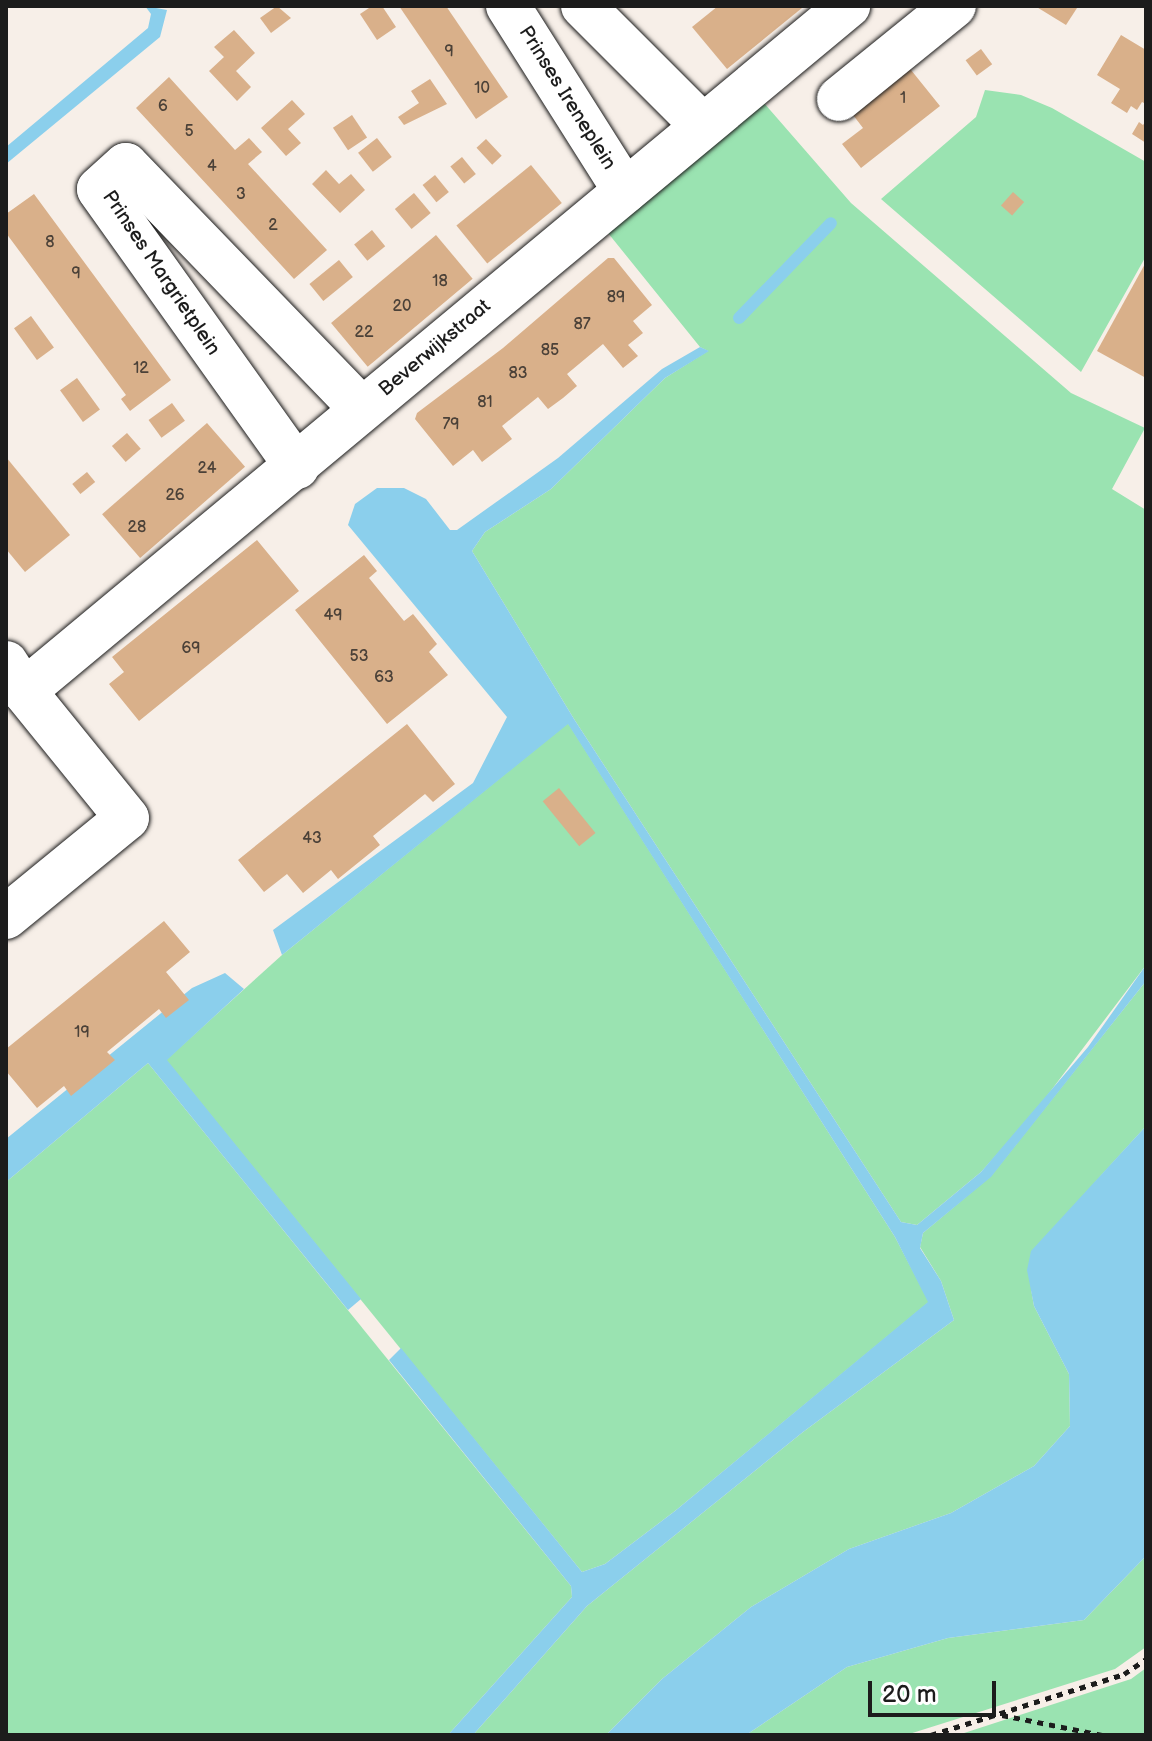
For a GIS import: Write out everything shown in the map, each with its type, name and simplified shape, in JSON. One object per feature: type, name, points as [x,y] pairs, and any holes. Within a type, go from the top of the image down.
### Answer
[{"type":"street","name":"Prinses Ireneplein","points":[[508,6],[625,191]]},
{"type":"street","points":[[583,6],[702,125]]},
{"type":"street","name":"Beverwijkstraat","points":[[6,917],[127,818],[15,677],[297,467],[362,409],[848,6]]},
{"type":"street","points":[[839,99],[954,6]]},
{"type":"street","name":"Prinses Margrietplein","points":[[297,467],[99,189],[126,165],[362,409]]},
{"type":"path","points":[[931,1735],[1124,1674],[1146,1659]]},
{"type":"path","points":[[1000,1715],[1102,1735]]},
{"type":"green space","points":[[985,90],[1021,95],[1052,108],[1146,162],[1146,256],[1081,372],[881,199],[976,117]]},
{"type":"green space","points":[[764,103],[851,203],[1071,393],[1145,428],[1112,489],[1146,510],[1146,965],[1034,1113],[981,1172],[917,1225],[901,1222],[574,719],[472,551],[485,532],[551,489],[665,378],[708,351],[700,347],[608,233]]},
{"type":"green space","points":[[568,723],[895,1237],[929,1302],[675,1511],[605,1564],[582,1572],[166,1060],[282,955]]},
{"type":"green space","points":[[1146,981],[1146,1126],[1096,1181],[1031,1289],[1034,1306],[1069,1374],[1070,1426],[1034,1466],[951,1513],[849,1549],[751,1607],[662,1679],[606,1735],[473,1735],[587,1606],[803,1432],[954,1320],[941,1281],[920,1247],[923,1233],[991,1176]]},
{"type":"green space","points":[[148,1063],[571,1586],[572,1597],[448,1735],[6,1735],[6,1182]]},
{"type":"green space","points":[[1146,1556],[1146,1647],[1115,1669],[906,1735],[746,1735],[847,1667],[948,1638],[1084,1620]]},
{"type":"green space","points":[[1146,1668],[1146,1735],[958,1735],[1131,1679]]},
{"type":"water","points":[[145,6],[167,10],[160,37],[6,164],[6,147],[148,28],[151,14]]},
{"type":"water","points":[[700,347],[709,351],[665,378],[551,489],[485,532],[472,551],[574,719],[901,1222],[917,1225],[981,1172],[1088,1047],[1146,965],[1146,981],[991,1177],[923,1233],[920,1248],[941,1281],[954,1320],[803,1432],[587,1606],[473,1735],[448,1735],[572,1597],[571,1586],[389,1360],[401,1348],[582,1572],[605,1564],[675,1511],[928,1302],[895,1237],[568,724],[282,955],[273,930],[473,783],[507,717],[348,525],[355,504],[377,488],[404,488],[426,499],[450,530],[457,530],[558,458],[662,369]]},
{"type":"water","points":[[225,973],[244,989],[167,1060],[361,1299],[348,1310],[148,1063],[6,1182],[6,1139],[192,988]]},
{"type":"water","points":[[1146,1126],[1146,1556],[1084,1620],[948,1638],[847,1667],[746,1735],[606,1735],[662,1679],[751,1607],[849,1549],[951,1513],[1034,1466],[1070,1426],[1069,1374],[1034,1306],[1027,1270],[1031,1251]]},
{"type":"building","points":[[277,6],[291,18],[271,33],[260,18]]},
{"type":"building","points":[[372,6],[382,6],[396,27],[377,40],[360,14]]},
{"type":"building","points":[[399,6],[446,6],[508,97],[476,119]]},
{"type":"building","points":[[718,6],[802,8],[727,69],[692,27]]},
{"type":"building","points":[[1035,6],[1073,6],[1077,8],[1066,25]]},
{"type":"building","points":[[234,30],[255,53],[236,71],[251,87],[237,101],[209,71],[224,57],[214,47]]},
{"type":"building","points":[[1121,35],[1146,50],[1146,104],[1142,102],[1137,110],[1131,106],[1127,113],[1111,103],[1120,89],[1097,75]]},
{"type":"building","points":[[981,49],[992,64],[977,76],[966,60]]},
{"type":"building","points":[[907,65],[940,106],[861,168],[842,144],[863,128],[850,111]]},
{"type":"building","points":[[169,77],[235,150],[249,138],[262,152],[248,164],[327,250],[294,279],[136,108]]},
{"type":"building","points":[[430,79],[447,104],[404,125],[398,117],[419,103],[411,91]]},
{"type":"building","points":[[292,100],[305,114],[288,129],[301,143],[286,156],[261,128]]},
{"type":"building","points":[[352,115],[367,137],[348,150],[333,128]]},
{"type":"building","points":[[1146,121],[1146,143],[1132,134],[1139,122],[1143,125]]},
{"type":"building","points":[[377,138],[392,157],[373,172],[358,153]]},
{"type":"building","points":[[486,139],[502,156],[492,165],[476,148]]},
{"type":"building","points":[[462,157],[476,174],[464,184],[450,166]]},
{"type":"building","points":[[531,165],[562,203],[487,263],[456,225]]},
{"type":"building","points":[[326,170],[339,184],[351,174],[365,190],[340,213],[312,184]]},
{"type":"building","points":[[435,175],[449,192],[436,202],[423,185]]},
{"type":"building","points":[[1013,192],[1024,202],[1012,215],[1001,205]]},
{"type":"building","points":[[414,193],[431,213],[412,229],[395,209]]},
{"type":"building","points":[[34,194],[171,380],[130,411],[121,399],[126,395],[6,233],[6,214]]},
{"type":"building","points":[[372,230],[385,246],[367,261],[354,244]]},
{"type":"building","points":[[436,235],[473,279],[368,367],[331,323]]},
{"type":"building","points":[[608,258],[614,258],[652,305],[633,321],[643,333],[628,345],[638,356],[623,368],[603,344],[567,374],[577,386],[563,398],[548,409],[538,397],[502,426],[512,439],[482,462],[473,450],[453,466],[415,419],[417,413],[503,348]]},
{"type":"building","points":[[339,260],[353,277],[323,301],[309,284]]},
{"type":"building","points":[[1146,262],[1146,378],[1097,351]]},
{"type":"building","points":[[31,316],[54,348],[37,360],[14,328]]},
{"type":"building","points":[[77,378],[100,410],[83,422],[60,390]]},
{"type":"building","points":[[172,403],[185,421],[161,438],[149,420]]},
{"type":"building","points":[[207,423],[245,467],[140,558],[102,514]]},
{"type":"building","points":[[127,433],[141,449],[126,462],[112,446]]},
{"type":"building","points":[[6,457],[70,535],[25,572],[6,549]]},
{"type":"building","points":[[87,472],[95,482],[80,494],[72,484]]},
{"type":"building","points":[[257,540],[299,591],[139,721],[109,684],[124,672],[112,657]]},
{"type":"building","points":[[364,555],[377,571],[369,578],[404,621],[413,614],[437,644],[429,652],[448,675],[387,724],[295,610]]},
{"type":"building","points":[[407,724],[455,784],[433,802],[425,794],[373,836],[380,845],[338,879],[331,870],[303,893],[287,874],[264,892],[238,860]]},
{"type":"building","points":[[559,788],[596,833],[579,846],[543,801]]},
{"type":"building","points":[[164,921],[190,952],[166,972],[189,1000],[166,1018],[159,1009],[107,1052],[115,1060],[71,1096],[64,1086],[37,1108],[6,1071],[6,1049]]},
{"type":"waterway","points":[[739,318],[831,223]]}]
